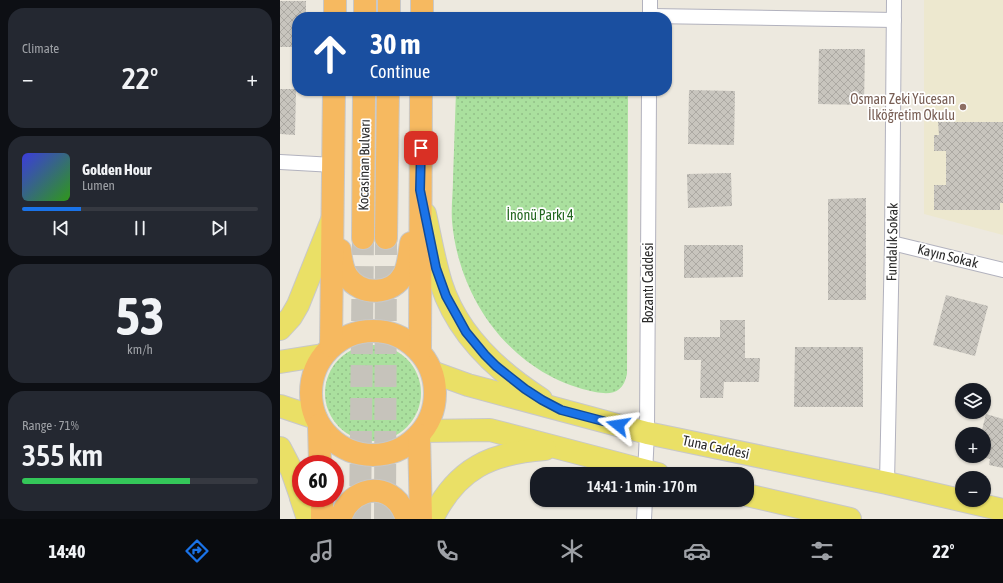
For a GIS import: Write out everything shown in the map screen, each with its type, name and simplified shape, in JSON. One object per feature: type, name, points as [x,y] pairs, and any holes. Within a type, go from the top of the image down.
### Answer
[{"type":"highway","points":[[335,0],[335,12]]},
{"type":"highway","points":[[365,0],[365,12]]},
{"type":"highway","points":[[389,0],[389,12]]},
{"type":"highway","points":[[422,0],[422,12]]},
{"type":"highway","points":[[327,351],[334,217],[334,96]]},
{"type":"highway","name":"Kocasinan Bulvarı","points":[[363,238],[364,96]]},
{"type":"highway","name":"Kocasinan Bulvarı","points":[[386,238],[388,96]]},
{"type":"highway","points":[[420,351],[421,96]]},
{"type":"highway","points":[[334,217],[343,268],[347,276],[359,287],[367,290],[384,290],[399,281],[407,266],[420,190]]},
{"type":"highway","points":[[376,330],[389,332],[400,336],[420,351],[432,372],[435,384],[435,402],[430,420],[421,433],[405,447],[394,452],[370,456],[358,454],[341,446],[327,435],[318,421],[311,402],[311,390],[312,378],[317,366],[327,351],[341,339],[352,334],[376,330]]},
{"type":"highway","points":[[318,421],[320,455]]},
{"type":"highway","points":[[421,433],[421,519]]},
{"type":"highway","points":[[340,519],[344,507],[350,501],[364,492],[372,491],[380,492],[394,498],[407,519]]},
{"type":"highway","points":[[311,519],[317,507]]},
{"type":"main road","points":[[420,190],[438,273],[446,296],[458,320],[475,344],[496,366],[525,389],[561,410]]},
{"type":"main road","points":[[280,329],[298,304],[334,217]]},
{"type":"main road","points":[[280,362],[327,351]]},
{"type":"main road","name":"Tuna Caddesi","points":[[432,372],[468,386],[647,432],[887,483],[1003,510]]},
{"type":"main road","points":[[280,406],[318,421]]},
{"type":"main road","points":[[421,433],[490,430],[628,467]]},
{"type":"main road","points":[[280,448],[292,471]]},
{"type":"main road","points":[[432,519],[453,488],[466,474],[479,465],[498,457],[517,452],[557,448]]},
{"type":"main road","points":[[754,497],[850,519]]},
{"type":"main road","points":[[306,507],[311,519]]},
{"type":"street","points":[[650,0],[650,12]]},
{"type":"street","name":"Fundalık Sokak","points":[[887,483],[892,243],[894,0]]},
{"type":"street","points":[[672,17],[894,20]]},
{"type":"street","name":"Bozantı Caddesi","points":[[649,96],[647,432],[650,467]]},
{"type":"street","points":[[280,162],[334,165]]},
{"type":"street","name":"Kayın Sokak","points":[[892,243],[1003,270]]},
{"type":"street","points":[[644,519],[645,507]]},
{"type":"shaded area","name":"Osman Zeki Yücesan İlköğretim Okulu","points":[[924,0],[1003,0],[1003,235],[924,214]]},
{"type":"green space","name":"İnönü Parkı 4","points":[[456,96],[628,96],[627,374],[620,389],[612,393],[595,392],[566,383],[539,370],[516,352],[496,331],[479,306],[466,280],[457,251],[452,221]]},
{"type":"green space","points":[[364,345],[382,345],[392,348],[400,353],[413,366],[418,374],[421,384],[421,402],[418,412],[407,427],[400,433],[392,438],[382,441],[364,441],[354,438],[346,433],[333,420],[328,412],[325,402],[325,384],[328,374],[333,366],[346,353],[354,348]]},
{"type":"building","points":[[280,1],[306,1],[306,12],[292,12],[292,47],[280,47]]},
{"type":"building","points":[[819,49],[865,49],[864,105],[818,104]]},
{"type":"building","points":[[280,89],[292,89],[292,96],[296,96],[295,135],[280,134]]},
{"type":"building","points":[[689,90],[735,91],[734,145],[688,144]]},
{"type":"building","points":[[938,122],[1003,122],[1003,203],[1000,203],[1000,210],[934,210],[934,185],[946,185],[946,151],[934,151],[934,135],[939,135]]},
{"type":"building","points":[[731,173],[732,206],[688,208],[687,174]]},
{"type":"building","points":[[866,198],[866,300],[828,300],[828,199]]},
{"type":"building","points":[[684,245],[743,245],[743,277],[684,278]]},
{"type":"building","points":[[946,295],[988,306],[975,356],[933,345]]},
{"type":"building","points":[[720,320],[745,320],[745,358],[760,358],[759,382],[724,382],[723,398],[700,398],[701,360],[684,360],[684,337],[720,337]]},
{"type":"building","points":[[795,347],[863,347],[863,407],[794,407]]},
{"type":"building","points":[[991,415],[1003,419],[1003,468],[989,465],[991,463],[991,427],[983,427],[985,419],[991,419]]},
{"type":"tunnel","points":[[360,519],[363,238]]},
{"type":"tunnel","points":[[385,519],[386,238]]},
{"type":"place","name":"Osman Zeki Yücesan İlköğretim Okulu","points":[[963,107]]},
{"type":"route","points":[[421,148],[420,190],[434,252],[436,268],[446,296],[466,332],[496,366],[525,389],[542,400],[561,410],[618,425]]}]
